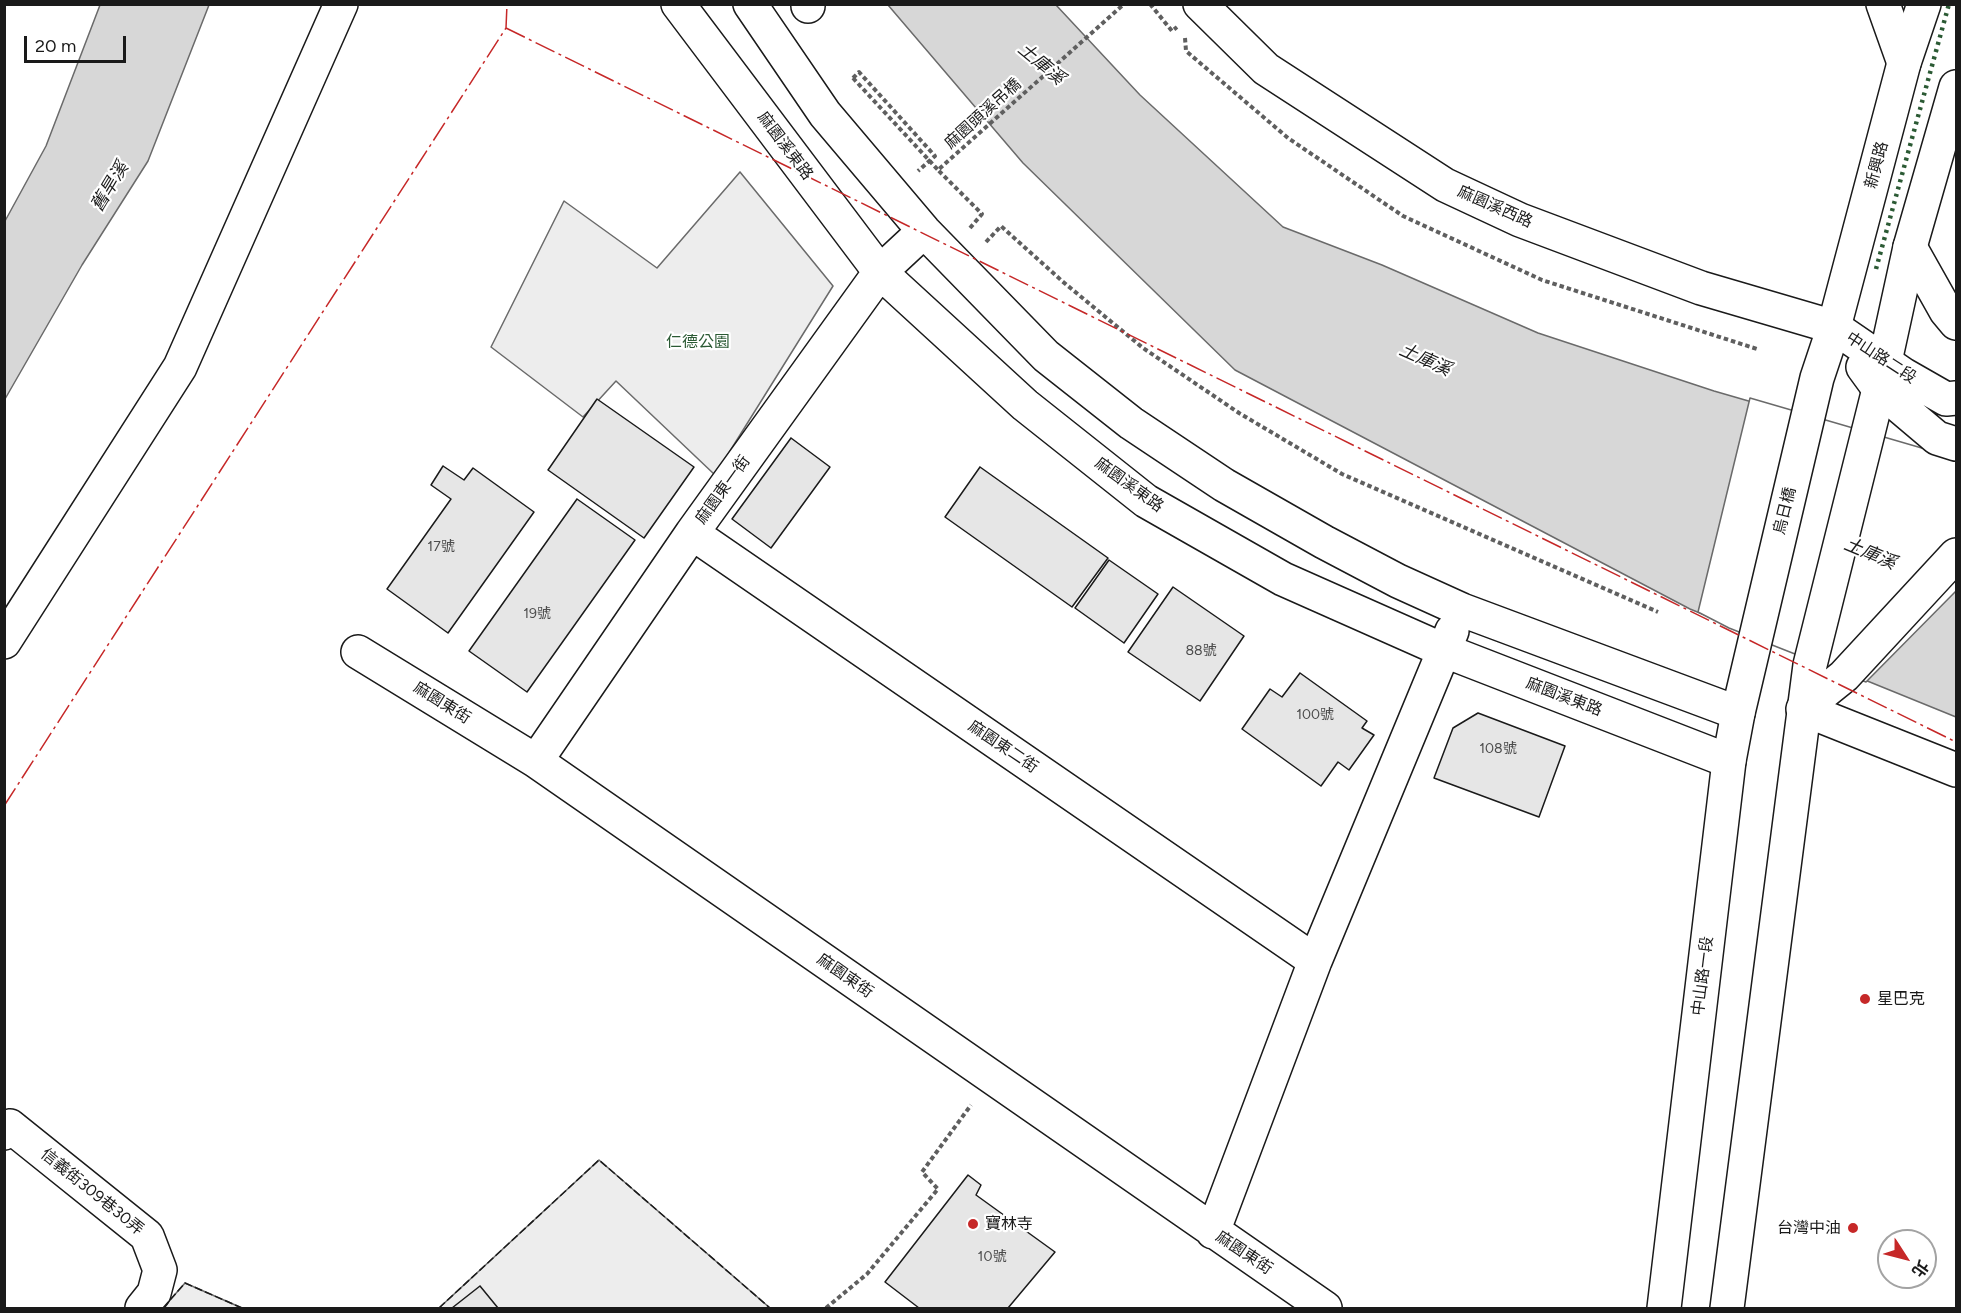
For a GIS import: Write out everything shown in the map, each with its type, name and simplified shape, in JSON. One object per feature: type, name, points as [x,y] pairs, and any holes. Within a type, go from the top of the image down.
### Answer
[{"type":"street","points":[[4,642],[180,367],[341,4]]},
{"type":"street","name":"麻園溪東路","points":[[678,4],[879,272],[1026,405],[1146,501],[1283,579],[1443,650],[1729,762]]},
{"type":"street","points":[[750,4],[825,114],[924,231],[1046,356],[1131,423],[1224,485],[1324,542],[1462,610],[1738,713]]},
{"type":"street","points":[[1883,4],[1904,63]]},
{"type":"street","name":"新興路","points":[[1834,327],[1904,63],[1924,4]]},
{"type":"street","name":"麻園溪西路","points":[[1192,13],[1266,69],[1445,185],[1520,220],[1701,288],[1834,327]]},
{"type":"street","points":[[1727,1308],[1810,664],[1880,384],[1910,247],[1956,87]]},
{"type":"street","name":"麻園東一街","points":[[536,761],[692,533],[879,272],[924,231]]},
{"type":"street","points":[[1910,247],[1946,311],[1956,323]]},
{"type":"street","name":"烏日橋","points":[[1752,645],[1817,378],[1834,327]]},
{"type":"street","name":"中山路二段","points":[[1834,327],[1880,384],[1936,438],[1956,444]]},
{"type":"street","name":"中山路二段","points":[[1880,384],[1904,375],[1946,399],[1956,398]]},
{"type":"street","name":"麻園東二街","points":[[692,533],[1315,961]]},
{"type":"street","points":[[1803,709],[1844,676],[1956,555]]},
{"type":"street","points":[[1213,1232],[1315,961],[1443,650],[1462,610]]},
{"type":"street","name":"中山路一段","points":[[1664,1308],[1729,762],[1752,645]]},
{"type":"street","name":"麻園東街","points":[[358,652],[536,761],[1325,1308]]},
{"type":"street","points":[[1803,709],[1956,770]]},
{"type":"street","name":"信義街309巷30弄","points":[[4,1133],[10,1126],[147,1236],[160,1270],[154,1293],[142,1308]]},
{"type":"path","name":"麻園頭溪吊橋","points":[[938,170],[1124,4]]},
{"type":"path","points":[[1150,4],[1172,31],[1192,13]]},
{"type":"path","points":[[917,172],[935,156],[859,72],[853,78],[938,170],[982,214],[970,228]]},
{"type":"path","points":[[987,242],[1001,226],[1062,282],[1143,348],[1239,413],[1342,474],[1658,612]]},
{"type":"path","points":[[826,1308],[867,1274],[938,1189],[922,1172],[991,1078]]},
{"type":"shaded area","name":"仁德公園","points":[[740,172],[833,286],[715,475],[616,381],[583,417],[491,347],[564,201],[657,268]]},
{"type":"shaded area","points":[[599,1160],[770,1308],[439,1308]]},
{"type":"shaded area","points":[[185,1283],[242,1308],[163,1308]]},
{"type":"water","name":"舊旱溪","points":[[100,5],[209,5],[148,161],[82,265],[5,399],[5,221],[46,146]]},
{"type":"water","name":"土庫溪","points":[[888,5],[1056,5],[1140,95],[1283,227],[1382,265],[1538,333],[1714,391],[1956,461],[1956,717],[1690,609],[1235,370],[1023,163]]},
{"type":"pier","points":[[1750,398],[1956,458],[1956,591],[1866,682],[1729,628],[1698,612]]},
{"type":"building","points":[[597,399],[694,467],[644,538],[548,470]]},
{"type":"building","points":[[791,438],[830,467],[771,548],[732,519]]},
{"type":"building","points":[[443,466],[464,480],[473,468],[534,512],[448,633],[387,589],[451,499],[431,485]]},
{"type":"building","points":[[980,467],[1108,558],[1072,607],[945,517]]},
{"type":"building","points":[[577,499],[635,540],[527,692],[469,651]]},
{"type":"building","points":[[1109,560],[1158,594],[1124,643],[1075,608]]},
{"type":"building","points":[[1173,587],[1244,636],[1200,701],[1128,652]]},
{"type":"building","points":[[1300,673],[1367,721],[1362,728],[1374,735],[1349,770],[1338,762],[1321,786],[1242,729],[1270,689],[1282,697]]},
{"type":"building","points":[[1478,713],[1565,746],[1539,817],[1434,778],[1453,728]]},
{"type":"building","name":"寶林寺","points":[[968,1175],[981,1185],[976,1195],[1055,1252],[1008,1308],[919,1308],[885,1282]]},
{"type":"building","points":[[480,1286],[498,1308],[452,1308]]},
{"type":"hedge","points":[[1876,269],[1949,4]]},
{"type":"fence","points":[[439,1308],[599,1160],[770,1308]]},
{"type":"fence","points":[[163,1308],[185,1283],[242,1308]]},
{"type":"power","points":[[4,806],[506,28],[507,4]]},
{"type":"power","points":[[506,28],[1956,742]]},
{"type":"place","name":"星巴克","points":[[1865,999]]},
{"type":"place","name":"寶林寺","points":[[973,1224]]},
{"type":"place","name":"台灣中油","points":[[1853,1228]]}]
